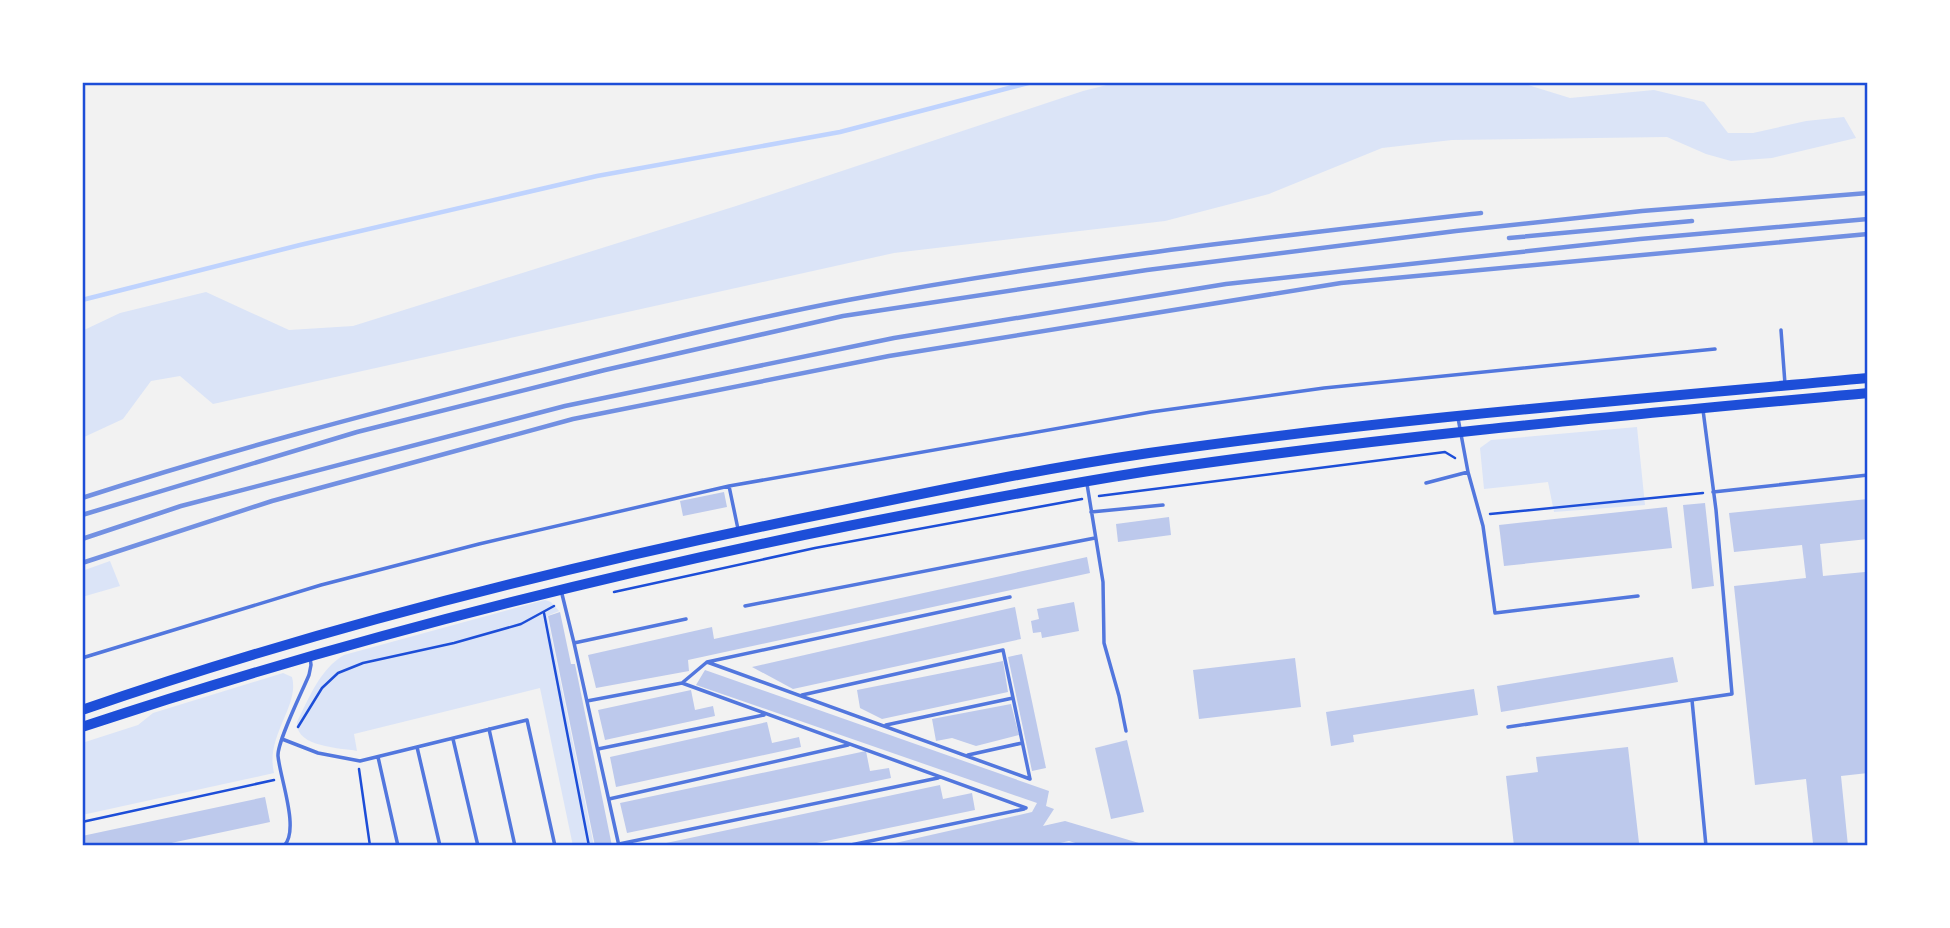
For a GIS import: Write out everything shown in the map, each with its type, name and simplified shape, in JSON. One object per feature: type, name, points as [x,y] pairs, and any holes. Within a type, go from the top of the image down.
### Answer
[{"type":"main road","points":[[82,710],[305,639],[557,571],[738,530],[1144,454],[1458,416],[1868,378]]},
{"type":"main road","points":[[82,727],[309,655],[560,588],[765,542],[1086,482],[1258,456],[1460,432],[1868,393]]},
{"type":"lane","points":[[1782,330],[1785,386]]},
{"type":"lane","points":[[82,658],[334,581],[729,486],[1151,412],[1324,388],[1715,349]]},
{"type":"lane","points":[[1508,727],[1732,694],[1703,408]]},
{"type":"lane","points":[[1458,416],[1468,472],[1480,515],[1494,613],[1637,596]]},
{"type":"lane","points":[[1426,483],[1468,472]]},
{"type":"lane","points":[[1713,492],[1868,475]]},
{"type":"lane","points":[[1086,482],[1103,582],[1104,643],[1126,731]]},
{"type":"lane","points":[[729,486],[738,530]]},
{"type":"lane","points":[[1091,512],[1163,505]]},
{"type":"lane","points":[[745,607],[1095,538]]},
{"type":"lane","points":[[560,588],[619,845],[940,777]]},
{"type":"lane","points":[[587,701],[682,683],[707,662],[1010,597]]},
{"type":"lane","points":[[574,643],[686,619]]},
{"type":"lane","points":[[707,662],[800,696],[966,755],[1030,779],[1003,650],[800,696]]},
{"type":"lane","points":[[284,846],[289,841],[291,828],[277,753],[309,675],[309,655]]},
{"type":"lane","points":[[682,683],[1026,808],[846,846]]},
{"type":"lane","points":[[884,726],[1013,698]]},
{"type":"lane","points":[[1692,700],[1706,846]]},
{"type":"lane","points":[[598,750],[766,714]]},
{"type":"lane","points":[[282,739],[318,752],[357,761],[527,720],[555,846]]},
{"type":"lane","points":[[489,729],[514,846]]},
{"type":"lane","points":[[453,738],[478,846]]},
{"type":"lane","points":[[966,755],[1022,742]]},
{"type":"lane","points":[[609,799],[850,745]]},
{"type":"lane","points":[[418,747],[440,846]]},
{"type":"lane","points":[[378,757],[398,846]]},
{"type":"path","points":[[604,594],[816,548],[1089,498],[1445,452]]},
{"type":"path","points":[[1480,515],[1713,492]]},
{"type":"path","points":[[289,742],[322,688],[338,673],[363,663],[454,643],[521,624],[544,613],[589,846]]},
{"type":"path","points":[[357,761],[370,846]]},
{"type":"path","points":[[82,822],[282,779]]},
{"type":"shaded area","points":[[1119,82],[1518,82],[1570,98],[1654,90],[1704,102],[1728,133],[1753,133],[1806,121],[1844,117],[1856,138],[1772,158],[1731,161],[1706,154],[1667,137],[1452,140],[1382,148],[1269,194],[1165,221],[894,253],[213,404],[180,376],[151,381],[123,419],[82,438],[82,331],[120,313],[206,292],[289,330],[353,326],[736,206],[1083,91]]},
{"type":"shaded area","points":[[1637,427],[1645,505],[1554,512],[1548,482],[1484,489],[1480,448],[1491,440]]},
{"type":"shaded area","points":[[110,561],[120,586],[82,597],[82,571]]},
{"type":"shaded area","points":[[545,600],[551,602],[559,611],[547,616],[594,846],[573,846],[540,688],[354,734],[357,751],[320,745],[303,737],[298,730],[297,722],[316,685],[328,668],[344,655]]},
{"type":"shaded area","points":[[283,673],[292,677],[293,688],[274,746],[274,773],[82,815],[82,743],[138,725],[153,713]]},
{"type":"building","points":[[724,492],[727,507],[683,516],[680,501]]},
{"type":"building","points":[[1868,499],[1868,539],[1820,544],[1823,576],[1865,572],[1868,600],[1868,773],[1841,776],[1848,846],[1807,846],[1813,843],[1806,779],[1755,785],[1734,586],[1806,578],[1802,545],[1734,552],[1729,513]]},
{"type":"building","points":[[1705,503],[1714,586],[1692,589],[1683,505]]},
{"type":"building","points":[[1667,507],[1672,548],[1504,566],[1499,525]]},
{"type":"building","points":[[1169,517],[1171,535],[1118,542],[1116,524]]},
{"type":"building","points":[[1087,557],[1090,573],[688,660],[689,671],[596,688],[588,655],[712,627],[714,639]]},
{"type":"building","points":[[1074,602],[1079,631],[1042,638],[1041,632],[1033,633],[1031,621],[1039,619],[1037,609]]},
{"type":"building","points":[[1015,607],[1021,639],[793,689],[752,667]]},
{"type":"building","points":[[560,612],[571,664],[575,664],[612,846],[595,846],[548,616]]},
{"type":"building","points":[[1022,654],[1046,768],[1032,771],[1008,657]]},
{"type":"building","points":[[1673,657],[1678,682],[1501,712],[1497,686]]},
{"type":"building","points":[[1295,658],[1301,707],[1199,719],[1193,670]]},
{"type":"building","points":[[1003,661],[1008,692],[882,719],[860,708],[857,690]]},
{"type":"building","points":[[705,670],[1049,791],[1046,806],[1054,809],[1043,826],[1065,821],[1149,846],[1085,846],[1069,841],[1047,846],[882,846],[1032,812],[1037,803],[696,685]]},
{"type":"building","points":[[1474,689],[1478,715],[1353,735],[1354,742],[1331,746],[1326,712]]},
{"type":"building","points":[[691,690],[695,710],[713,706],[715,716],[605,740],[598,710]]},
{"type":"building","points":[[1011,704],[1019,735],[976,746],[952,738],[936,741],[932,719]]},
{"type":"building","points":[[767,722],[772,743],[799,737],[801,747],[616,787],[610,757]]},
{"type":"building","points":[[1127,740],[1144,812],[1111,819],[1095,748]]},
{"type":"building","points":[[1628,747],[1639,843],[1613,846],[1514,846],[1506,776],[1538,772],[1536,757]]},
{"type":"building","points":[[866,751],[870,771],[889,768],[891,778],[627,833],[620,803]]},
{"type":"building","points":[[940,785],[943,799],[972,793],[975,810],[802,846],[652,846]]},
{"type":"building","points":[[265,797],[270,822],[157,846],[82,846],[82,836]]},
{"type":"waterway","points":[[82,300],[300,245],[597,176],[840,132],[1032,82]]},
{"type":"railway","points":[[82,515],[357,432],[605,370],[843,316],[1147,270],[1456,231],[1642,211],[1868,193]]},
{"type":"railway","points":[[82,498],[409,404],[807,308],[1005,273],[1481,213]]},
{"type":"railway","points":[[82,539],[181,506],[565,406],[894,338],[1226,284],[1640,239],[1868,219]]},
{"type":"railway","points":[[1509,238],[1692,221]]},
{"type":"railway","points":[[82,563],[272,501],[573,419],[889,356],[1341,283],[1868,234]]}]
